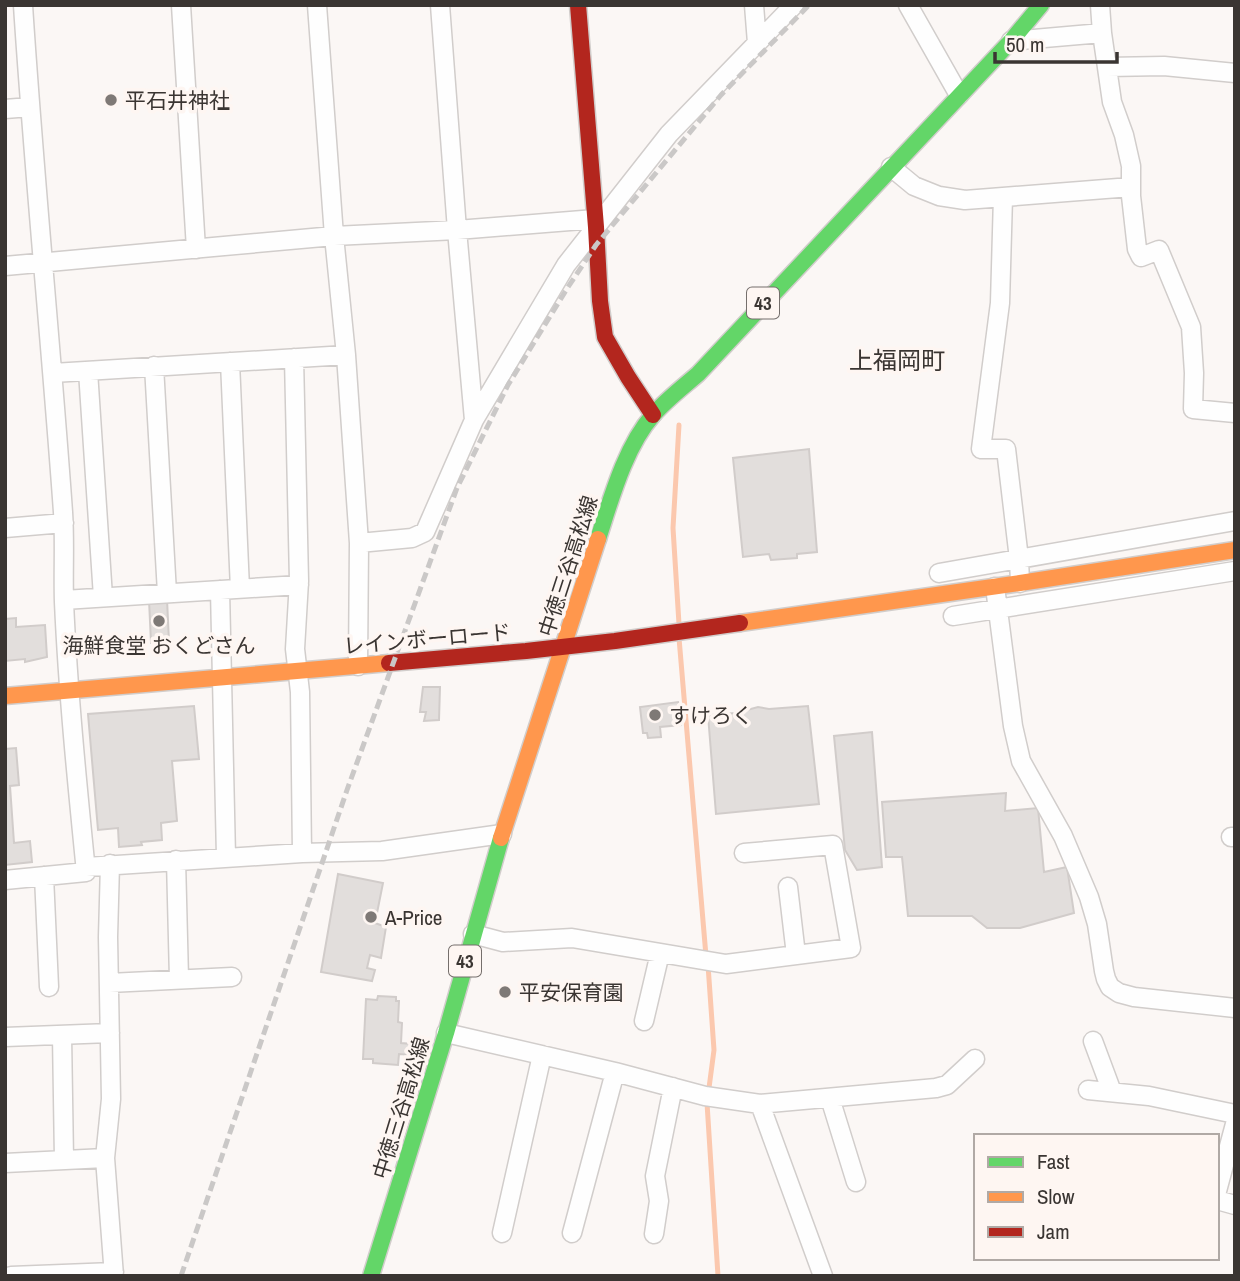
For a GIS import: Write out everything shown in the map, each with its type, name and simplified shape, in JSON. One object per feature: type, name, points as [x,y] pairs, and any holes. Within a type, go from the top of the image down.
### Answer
[{"type":"street","points":[[5,880],[86,872],[69,691],[64,600],[64,523],[23,5]]},
{"type":"street","points":[[181,5],[196,249]]},
{"type":"street","points":[[317,5],[359,543],[358,666]]},
{"type":"street","points":[[440,5],[474,420]]},
{"type":"street","points":[[578,5],[605,337],[653,415]]},
{"type":"street","points":[[754,5],[757,43]]},
{"type":"street","points":[[359,543],[412,538],[425,532],[474,420],[566,265],[596,223],[669,134],[794,5]]},
{"type":"street","points":[[908,5],[959,95]]},
{"type":"street","name":"中徳三谷高松線","points":[[371,1276],[446,1033],[502,834],[610,503],[638,438],[653,415],[698,374],[1011,41],[1041,5]]},
{"type":"street","points":[[1100,5],[1112,102],[1129,158],[1135,240],[1139,254],[1141,257],[1158,250],[1191,327],[1193,409],[1235,413]]},
{"type":"street","points":[[1011,41],[1102,33]]},
{"type":"street","points":[[1107,67],[1164,66],[1235,72]]},
{"type":"street","points":[[5,109],[30,107]]},
{"type":"street","points":[[891,167],[914,186],[939,196],[965,200],[1131,187]]},
{"type":"street","points":[[1003,197],[1000,303],[981,449],[1006,449],[1020,583]]},
{"type":"street","points":[[5,266],[334,236],[596,223]]},
{"type":"street","points":[[53,373],[346,355]]},
{"type":"street","points":[[294,358],[299,585],[295,649],[300,692],[302,853]]},
{"type":"street","points":[[230,362],[240,589]]},
{"type":"street","points":[[154,366],[167,593]]},
{"type":"street","points":[[88,370],[103,597]]},
{"type":"street","points":[[939,573],[1235,521]]},
{"type":"street","points":[[5,528],[64,523]]},
{"type":"street","name":"レインボーロード","points":[[5,696],[615,641],[1235,550]]},
{"type":"street","points":[[953,616],[1235,571]]},
{"type":"street","points":[[64,600],[299,585]]},
{"type":"street","points":[[995,587],[1013,726],[1021,761],[1063,836],[1089,897],[1097,923],[1104,971],[1110,987],[1134,997],[1235,1007]]},
{"type":"street","points":[[220,590],[226,857]]},
{"type":"street","points":[[86,867],[226,857],[382,851],[502,834]]},
{"type":"street","points":[[472,934],[503,942],[572,938],[726,964],[851,948],[833,845],[744,853]]},
{"type":"street","points":[[176,860],[179,979]]},
{"type":"street","points":[[11,1276],[114,1274],[105,1158],[111,1100],[108,983],[110,864]]},
{"type":"street","points":[[44,876],[48,987]]},
{"type":"street","points":[[788,887],[796,955]]},
{"type":"street","points":[[644,1021],[660,953]]},
{"type":"street","points":[[108,983],[232,977]]},
{"type":"street","points":[[5,1037],[110,1033]]},
{"type":"street","points":[[446,1033],[705,1096],[760,1104],[947,1086],[975,1059]]},
{"type":"street","points":[[62,1035],[64,1160]]},
{"type":"street","points":[[1093,1041],[1112,1092]]},
{"type":"street","points":[[502,1233],[542,1055]]},
{"type":"street","points":[[572,1233],[615,1072]]},
{"type":"street","points":[[654,1234],[659,1201],[655,1176],[673,1087]]},
{"type":"street","points":[[1088,1090],[1149,1096],[1235,1114]]},
{"type":"street","points":[[830,1098],[856,1182]]},
{"type":"street","points":[[760,1104],[823,1276]]},
{"type":"street","points":[[1219,1184],[1235,1124]]},
{"type":"street","points":[[5,1163],[105,1158]]},
{"type":"building","points":[[809,449],[817,552],[797,554],[797,558],[771,560],[769,554],[743,557],[733,458]]},
{"type":"building","name":"海鮮食堂 おくどさん","points":[[167,599],[169,642],[151,643],[149,600]]},
{"type":"building","points":[[16,618],[16,627],[45,625],[47,657],[25,662],[25,659],[5,661],[5,619]]},
{"type":"building","points":[[423,687],[440,687],[439,720],[424,721],[426,712],[420,712]]},
{"type":"building","points":[[678,702],[681,725],[660,727],[661,737],[648,738],[647,733],[643,733],[640,707]]},
{"type":"building","points":[[194,706],[199,759],[172,761],[177,821],[161,823],[162,840],[119,847],[118,828],[98,830],[88,714]]},
{"type":"building","points":[[808,706],[819,804],[716,814],[708,715],[736,713],[758,707],[769,709]]},
{"type":"building","points":[[872,732],[882,867],[857,870],[845,850],[834,736]]},
{"type":"building","points":[[16,748],[19,785],[10,786],[14,843],[30,841],[32,862],[5,865],[5,749]]},
{"type":"building","points":[[1006,793],[1005,811],[1038,808],[1044,872],[1067,867],[1074,913],[1020,928],[987,928],[972,916],[908,916],[902,857],[886,857],[882,802]]},
{"type":"building","points":[[338,874],[383,883],[375,923],[386,927],[381,958],[370,955],[367,968],[375,970],[372,981],[321,972]]},
{"type":"building","points":[[378,996],[396,997],[396,1001],[399,1001],[401,1043],[412,1044],[411,1055],[399,1054],[398,1065],[373,1063],[373,1059],[363,1059],[366,999],[377,1000]]},
{"type":"waterway","points":[[679,425],[673,528],[679,624]]},
{"type":"waterway","points":[[679,638],[706,956]]},
{"type":"waterway","points":[[708,965],[714,1050],[707,1103],[718,1276]]},
{"type":"railway","points":[[181,1276],[347,790],[457,488],[508,385],[596,245],[721,95],[809,5]]},
{"type":"traffic: fast","points":[[598,539],[634,442],[653,415],[698,374],[1011,41],[1041,5]]},
{"type":"traffic: fast","points":[[371,1276],[446,1033],[501,838]]},
{"type":"traffic: slow","points":[[501,838],[598,539]]},
{"type":"traffic: slow","points":[[740,623],[1235,550]]},
{"type":"traffic: slow","points":[[5,696],[389,663]]},
{"type":"traffic: jam","points":[[578,5],[605,337],[653,415]]},
{"type":"traffic: jam","points":[[389,663],[615,641],[740,623]]},
{"type":"place","name":"平石井神社","points":[[111,100]]},
{"type":"place","name":"海鮮食堂 おくどさん","points":[[159,621]]},
{"type":"place","name":"すけろく","points":[[655,715]]},
{"type":"place","name":"A-Price","points":[[371,917]]},
{"type":"place","name":"平安保育園","points":[[505,992]]},
{"type":"district","name":"上福岡町","points":[[897,360]]}]
